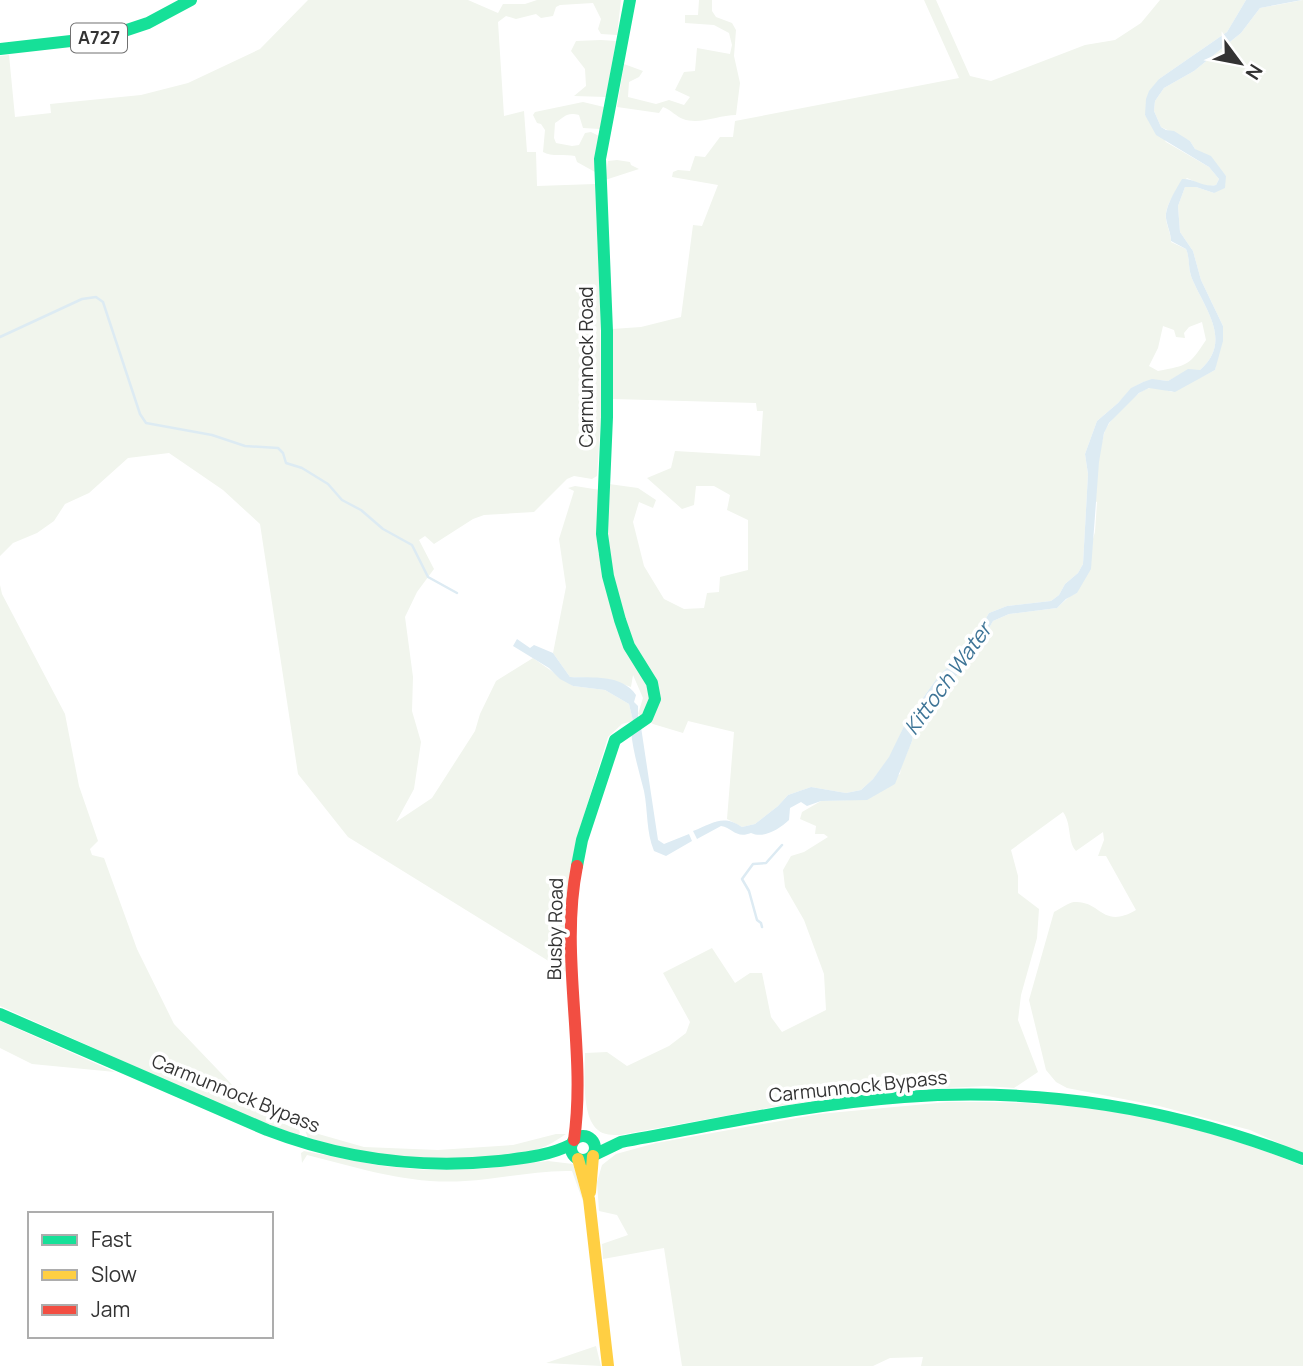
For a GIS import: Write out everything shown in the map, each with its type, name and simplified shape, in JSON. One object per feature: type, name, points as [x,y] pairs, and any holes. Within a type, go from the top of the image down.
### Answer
[{"type":"main road","name":"A727","points":[[0,49],[106,37],[148,23],[191,0]]},
{"type":"main road","name":"Carmunnock Road","points":[[630,0],[600,159],[607,331],[607,417],[602,510],[603,553],[613,591],[629,645],[654,689],[653,706],[646,719],[636,724]]},
{"type":"main road","name":"Busby Road","points":[[573,1142],[579,1105],[571,929],[575,875],[582,840],[614,740],[636,724]]},
{"type":"main road","name":"Carmunnock Bypass","points":[[0,1014],[255,1125],[340,1153],[373,1159],[436,1164],[490,1162],[552,1154],[578,1159]]},
{"type":"main road","name":"Carmunnock Bypass","points":[[593,1155],[621,1142],[808,1108],[904,1097],[962,1095],[1036,1097],[1102,1104],[1166,1116],[1209,1125],[1303,1159]]},
{"type":"main road","name":"Busby Road","points":[[579,1105],[592,1139]]},
{"type":"main road","points":[[589,1199],[596,1147],[592,1139],[581,1136],[573,1142],[572,1152],[578,1159],[589,1199],[601,1326],[608,1366]]},
{"type":"main road","name":"Carmunnock Bypass","points":[[592,1139],[621,1142]]},
{"type":"main road","name":"Carmunnock Bypass","points":[[552,1154],[573,1142]]},
{"type":"main road","points":[[578,1159],[584,1160],[593,1155]]},
{"type":"shaded area","points":[[308,0],[468,0],[498,13],[503,4],[525,4],[537,0],[621,0],[617,35],[601,34],[598,29],[601,19],[593,3],[560,5],[556,7],[553,16],[541,18],[536,14],[516,19],[506,16],[498,22],[504,116],[524,111],[527,152],[536,152],[537,186],[595,184],[601,416],[597,476],[592,479],[574,476],[567,479],[534,512],[484,515],[434,544],[425,536],[419,540],[434,569],[417,592],[405,617],[413,677],[412,711],[421,742],[414,789],[396,822],[432,798],[475,731],[496,681],[533,658],[573,686],[605,690],[629,704],[633,721],[622,724],[608,737],[576,841],[567,894],[568,973],[348,837],[298,774],[260,524],[223,490],[169,453],[128,458],[89,493],[65,504],[54,521],[37,533],[13,543],[0,556],[0,56],[9,55],[15,117],[51,113],[50,104],[141,95],[188,83],[260,49]]},
{"type":"shaded area","points":[[699,0],[712,0],[712,11],[716,17],[732,23],[736,30],[734,56],[740,83],[736,115],[689,121],[663,107],[659,113],[617,107],[624,64],[643,71],[639,77],[629,82],[628,97],[656,104],[669,100],[684,105],[690,97],[675,90],[684,72],[695,71],[697,48],[730,54],[732,45],[729,33],[714,25],[685,23],[685,15],[698,15]]},
{"type":"shaded area","points":[[924,0],[936,0],[970,76],[991,81],[1085,45],[1115,40],[1141,23],[1160,0],[1246,0],[1227,32],[1159,79],[1145,115],[1166,142],[1209,167],[1219,179],[1216,185],[1206,187],[1187,178],[1172,197],[1166,214],[1171,242],[1186,249],[1191,276],[1213,323],[1215,347],[1210,359],[1200,370],[1188,370],[1168,381],[1143,382],[1132,388],[1097,421],[1085,454],[1088,474],[1083,564],[1059,595],[1051,601],[1007,606],[989,613],[973,641],[937,678],[906,722],[890,757],[861,790],[846,793],[811,787],[788,795],[755,824],[742,827],[727,819],[734,732],[688,721],[683,733],[653,724],[638,714],[643,698],[633,675],[631,687],[608,679],[570,677],[553,653],[566,587],[559,539],[574,491],[568,488],[575,486],[600,490],[598,554],[607,552],[609,484],[638,488],[656,500],[653,508],[639,502],[633,522],[644,566],[664,599],[684,609],[704,608],[707,593],[719,592],[720,577],[748,570],[748,520],[727,510],[730,495],[714,486],[696,486],[694,505],[682,509],[647,478],[671,468],[675,451],[760,456],[763,411],[757,411],[756,403],[613,399],[612,329],[641,327],[681,317],[693,225],[702,226],[718,185],[672,177],[673,172],[690,171],[695,156],[705,157],[720,137],[733,137],[735,121],[959,78]],"holes":[[[1202,322],[1206,340],[1187,363],[1158,371],[1149,366],[1158,348],[1163,326],[1174,330],[1176,337],[1185,338],[1184,333],[1189,327]]]},
{"type":"shaded area","points":[[1303,0],[1303,1154],[1250,1130],[1159,1106],[1067,1088],[1056,1082],[1046,1070],[1029,1000],[1054,912],[1074,902],[1090,905],[1116,917],[1136,910],[1106,856],[1098,856],[1104,840],[1103,832],[1076,851],[1063,812],[1011,850],[1018,876],[1018,893],[1039,909],[1037,938],[1021,995],[1018,1020],[1038,1072],[1014,1088],[986,1086],[885,1091],[779,1106],[620,1135],[600,1132],[593,1124],[586,1105],[585,1053],[607,1052],[627,1066],[669,1046],[686,1033],[690,1022],[663,973],[712,948],[735,983],[750,973],[762,973],[771,1017],[782,1032],[826,1010],[824,974],[804,920],[785,887],[783,870],[791,856],[804,852],[828,837],[815,834],[816,826],[800,819],[802,812],[821,801],[853,800],[900,774],[914,728],[929,705],[971,660],[993,621],[1009,614],[1057,608],[1077,593],[1095,532],[1097,502],[1094,501],[1100,450],[1106,428],[1123,407],[1144,390],[1156,388],[1172,392],[1215,370],[1223,326],[1201,280],[1193,251],[1180,232],[1178,206],[1185,187],[1196,187],[1214,193],[1226,176],[1195,149],[1190,141],[1161,127],[1154,111],[1155,101],[1164,88],[1194,71],[1241,33],[1260,8]]},
{"type":"shaded area","points":[[576,41],[616,41],[606,97],[574,96],[586,86],[585,69],[571,51]]},
{"type":"shaded area","points":[[583,102],[604,107],[600,129],[583,128],[579,115],[568,115],[555,123],[554,138],[556,143],[572,146],[579,145],[585,133],[591,132],[599,136],[595,172],[577,162],[575,156],[543,152],[545,130],[533,115],[535,112]]},
{"type":"shaded area","points":[[608,161],[630,162],[639,169],[605,180]]},
{"type":"shaded area","points":[[0,585],[2,594],[65,714],[79,786],[98,841],[90,849],[92,855],[104,858],[137,949],[174,1024],[260,1114],[299,1130],[298,1135],[248,1117],[0,1006]]},
{"type":"shaded area","points":[[0,1021],[115,1072],[32,1064],[0,1048]]},
{"type":"shaded area","points":[[948,1102],[1058,1105],[1130,1115],[1236,1141],[1303,1166],[1303,1366],[921,1366],[923,1357],[890,1358],[873,1366],[682,1366],[664,1248],[603,1259],[602,1244],[628,1235],[617,1215],[599,1211],[597,1182],[602,1165],[616,1154],[656,1143],[819,1114]]},
{"type":"shaded area","points":[[302,1123],[311,1126],[315,1133],[364,1147],[438,1150],[513,1145],[566,1134],[545,1146],[522,1153],[482,1158],[417,1158],[373,1153],[308,1138]]},
{"type":"shaded area","points":[[304,1151],[382,1166],[425,1170],[482,1169],[548,1161],[573,1164],[585,1207],[572,1171],[445,1182],[405,1178],[307,1155],[302,1163],[301,1153]]},
{"type":"shaded area","points":[[596,1346],[601,1366],[546,1363]]},
{"type":"water","points":[[1246,0],[1302,0],[1260,8],[1241,33],[1194,71],[1164,88],[1155,101],[1154,111],[1161,127],[1174,131],[1190,141],[1195,149],[1211,156],[1226,176],[1225,188],[1214,193],[1196,187],[1185,187],[1178,206],[1180,232],[1193,251],[1201,280],[1223,326],[1223,341],[1215,370],[1175,392],[1149,388],[1139,393],[1109,423],[1104,433],[1099,462],[1091,569],[1077,593],[1057,608],[1009,614],[993,621],[971,660],[929,705],[914,728],[912,741],[895,784],[867,800],[821,801],[807,806],[801,802],[790,808],[789,820],[766,834],[742,835],[721,826],[697,839],[693,831],[718,821],[729,821],[742,827],[755,824],[788,795],[811,787],[846,793],[861,790],[889,757],[906,722],[937,678],[973,641],[989,613],[1007,606],[1051,601],[1078,573],[1083,564],[1088,474],[1085,454],[1097,421],[1131,388],[1143,382],[1152,379],[1168,381],[1188,369],[1200,370],[1210,359],[1215,347],[1213,323],[1191,276],[1186,249],[1171,241],[1166,213],[1182,179],[1211,186],[1216,185],[1219,179],[1209,167],[1156,135],[1145,115],[1146,99],[1159,79],[1227,32]]},
{"type":"water","points":[[517,639],[530,648],[534,645],[553,653],[570,677],[606,678],[623,683],[636,695],[634,702],[638,706],[638,720],[633,721],[629,704],[605,690],[573,686],[560,679],[549,668],[513,646]]},
{"type":"water","points":[[641,727],[658,840],[664,844],[689,834],[692,841],[666,856],[654,851],[650,836],[644,791],[631,731]]},
{"type":"waterway","name":"Kittoch Water","points":[[0,337],[82,299],[96,297],[103,302],[140,414],[146,423],[212,435],[245,446],[278,448],[286,463],[302,468],[328,484],[342,500],[361,510],[383,529],[412,545],[428,577],[457,593]]},
{"type":"waterway","points":[[762,927],[742,879],[753,864],[766,863],[782,845]]},
{"type":"traffic: fast","points":[[0,49],[106,37],[148,23],[191,0]]},
{"type":"traffic: fast","points":[[577,866],[582,840],[615,740],[647,718],[655,699],[652,683],[629,646],[620,620],[608,576],[602,534],[607,417],[607,331],[600,159],[630,0]]},
{"type":"traffic: fast","points":[[0,1014],[267,1130],[352,1155],[410,1162],[469,1163],[536,1156],[572,1144]]},
{"type":"traffic: fast","points":[[594,1155],[621,1142],[797,1110],[904,1097],[1007,1095],[1107,1105],[1156,1114],[1205,1126],[1303,1159]]},
{"type":"traffic: fast","points":[[583,1136],[594,1143],[595,1148],[588,1159],[583,1160],[572,1153],[571,1148],[578,1137],[583,1136]]},
{"type":"traffic: slow","points":[[590,1192],[593,1156]]},
{"type":"traffic: slow","points":[[578,1159],[589,1199],[608,1366]]},
{"type":"traffic: jam","points":[[574,1140],[577,1072],[571,934],[577,866]]}]
